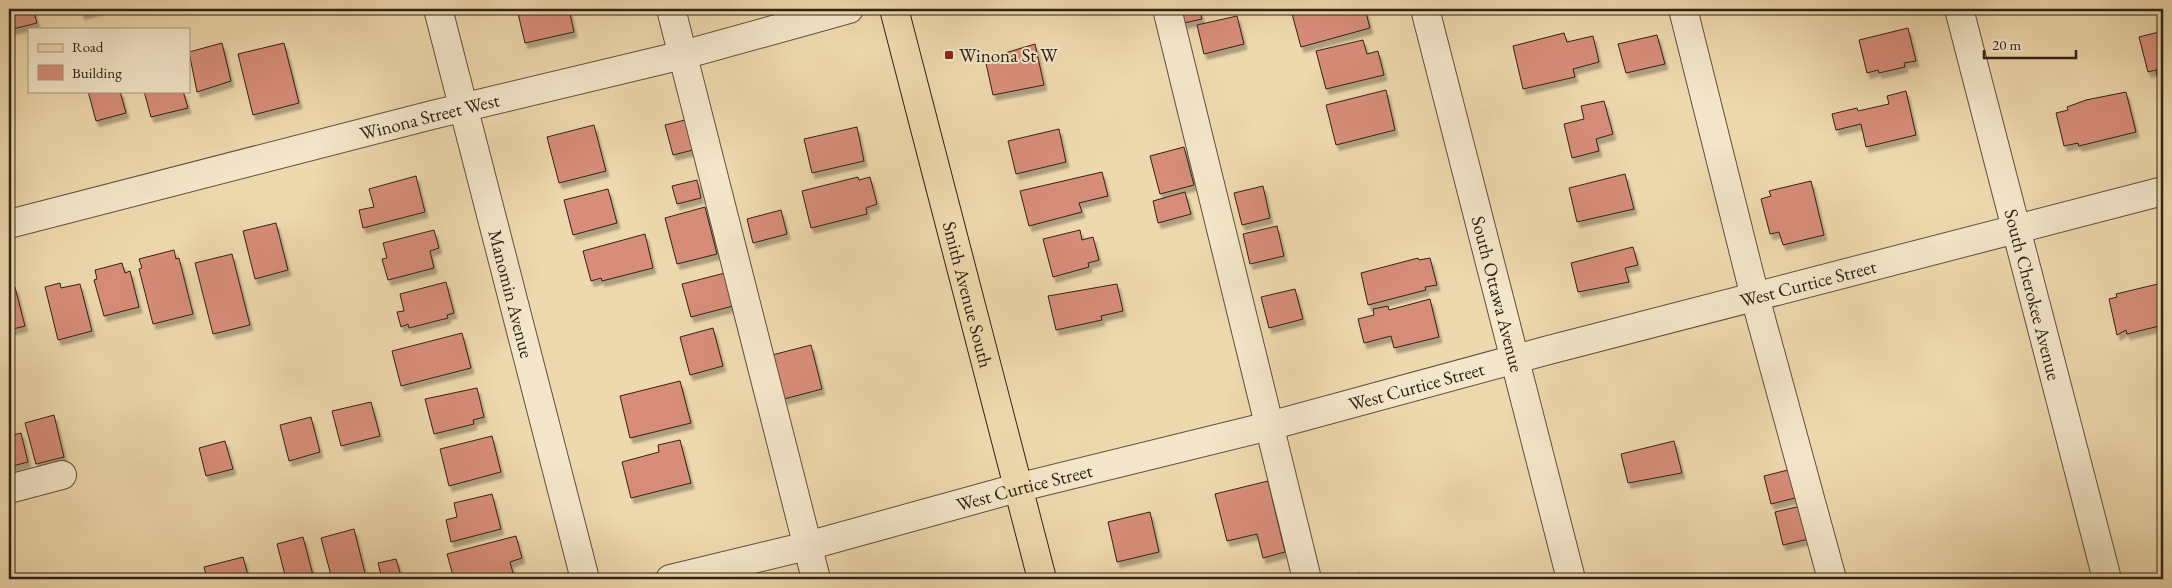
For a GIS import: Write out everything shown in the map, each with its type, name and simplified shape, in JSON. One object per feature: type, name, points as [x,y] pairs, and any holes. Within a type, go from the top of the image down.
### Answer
[{"type":"main road","name":"Smith Avenue South","points":[[894,9],[1042,579]]},
{"type":"street","name":"Manomin Avenue","points":[[438,9],[585,579]]},
{"type":"street","points":[[671,9],[816,579]]},
{"type":"street","name":"Winona Street West","points":[[9,224],[462,108],[683,55],[849,9]]},
{"type":"street","points":[[1167,9],[1307,579]]},
{"type":"street","name":"South Ottawa Avenue","points":[[1425,9],[1572,579]]},
{"type":"street","points":[[1683,9],[1754,297],[1832,579]]},
{"type":"street","name":"South Cherokee Avenue","points":[[1959,9],[2107,579]]},
{"type":"street","name":"West Curtice Street","points":[[670,579],[807,546],[1018,488],[1269,426],[1515,359],[2163,191]]},
{"type":"street","points":[[9,489],[62,475]]},
{"type":"building","points":[[9,9],[33,9],[37,23],[9,30]]},
{"type":"building","points":[[80,9],[100,9],[82,14]]},
{"type":"building","points":[[517,9],[569,9],[574,32],[525,43]]},
{"type":"building","points":[[1180,9],[1199,9],[1202,19],[1184,23]]},
{"type":"building","points":[[1365,9],[1370,28],[1301,47],[1291,10]]},
{"type":"building","points":[[1237,16],[1244,44],[1204,54],[1197,25]]},
{"type":"building","points":[[1908,28],[1916,61],[1904,63],[1905,67],[1879,73],[1878,70],[1867,73],[1859,40]]},
{"type":"building","points":[[2163,31],[2163,68],[2148,72],[2139,37]]},
{"type":"building","points":[[1564,33],[1567,42],[1593,36],[1599,62],[1573,69],[1575,77],[1523,89],[1513,46]]},
{"type":"building","points":[[1657,35],[1665,64],[1626,73],[1618,44]]},
{"type":"building","points":[[1363,40],[1367,54],[1378,51],[1384,75],[1326,89],[1316,51]]},
{"type":"building","points":[[222,43],[231,81],[197,92],[190,52]]},
{"type":"building","points":[[284,43],[299,103],[253,115],[238,54]]},
{"type":"building","points":[[1035,44],[1044,85],[993,95],[985,59]]},
{"type":"building","points":[[2163,69],[2163,102],[2156,71]]},
{"type":"building","points":[[1386,90],[1395,130],[1336,145],[1326,105]]},
{"type":"building","points":[[1906,91],[1916,135],[1866,147],[1861,124],[1836,130],[1832,114],[1857,108],[1858,111],[1889,104],[1887,96]]},
{"type":"building","points":[[88,92],[120,92],[126,113],[96,121]]},
{"type":"building","points":[[144,92],[183,92],[188,108],[151,117]]},
{"type":"building","points":[[2126,92],[2136,132],[2079,146],[2078,143],[2064,146],[2056,113],[2068,110],[2067,107],[2086,100]]},
{"type":"building","points":[[1604,101],[1613,134],[1596,139],[1599,151],[1572,158],[1564,124],[1584,119],[1581,106]]},
{"type":"building","points":[[685,120],[693,150],[673,155],[665,125]]},
{"type":"building","points":[[594,125],[606,171],[559,183],[547,137]]},
{"type":"building","points":[[857,127],[864,161],[812,173],[804,139]]},
{"type":"building","points":[[1059,129],[1066,162],[1016,174],[1008,141]]},
{"type":"building","points":[[1184,147],[1194,185],[1160,194],[1150,156]]},
{"type":"building","points":[[1102,172],[1108,196],[1079,203],[1082,212],[1029,226],[1020,191]]},
{"type":"building","points":[[1625,174],[1634,209],[1577,222],[1569,188]]},
{"type":"building","points":[[416,176],[425,212],[363,228],[359,210],[374,207],[369,189]]},
{"type":"building","points":[[858,177],[859,180],[870,177],[877,204],[866,208],[867,214],[811,228],[802,191]]},
{"type":"building","points":[[697,180],[701,198],[677,204],[672,186]]},
{"type":"building","points":[[1811,181],[1824,235],[1783,245],[1779,232],[1770,234],[1761,199],[1771,196],[1769,191]]},
{"type":"building","points":[[1263,186],[1270,218],[1242,225],[1234,193]]},
{"type":"building","points":[[608,189],[617,223],[573,235],[564,200]]},
{"type":"building","points":[[1185,192],[1191,214],[1158,223],[1153,201]]},
{"type":"building","points":[[705,207],[717,254],[677,264],[665,218]]},
{"type":"building","points":[[781,210],[787,234],[753,243],[747,219]]},
{"type":"building","points":[[276,223],[288,270],[255,279],[243,231]]},
{"type":"building","points":[[1277,226],[1284,256],[1250,264],[1243,234]]},
{"type":"building","points":[[434,230],[439,248],[430,251],[434,268],[388,280],[382,259],[387,258],[383,243]]},
{"type":"building","points":[[1080,230],[1082,240],[1093,237],[1099,260],[1088,263],[1089,267],[1053,277],[1043,239]]},
{"type":"building","points":[[645,234],[653,268],[602,281],[601,278],[591,281],[583,251]]},
{"type":"building","points":[[1633,247],[1638,265],[1625,268],[1629,282],[1578,292],[1571,263]]},
{"type":"building","points":[[174,250],[176,259],[179,258],[193,314],[153,324],[139,269],[142,268],[139,259]]},
{"type":"building","points":[[232,254],[250,325],[213,334],[195,263]]},
{"type":"building","points":[[1418,258],[1419,260],[1430,258],[1437,285],[1425,287],[1426,290],[1368,305],[1361,273]]},
{"type":"building","points":[[122,263],[125,273],[130,271],[139,307],[104,316],[94,280],[97,279],[95,270]]},
{"type":"building","points":[[725,273],[733,306],[691,317],[682,284]]},
{"type":"building","points":[[446,282],[454,313],[447,315],[448,318],[409,328],[408,324],[401,327],[397,312],[404,311],[400,294]]},
{"type":"building","points":[[60,283],[61,288],[80,284],[92,331],[58,340],[45,287]]},
{"type":"building","points":[[2162,283],[2163,325],[2127,334],[2126,330],[2117,335],[2109,299],[2117,297],[2116,294]]},
{"type":"building","points":[[1117,284],[1123,311],[1101,316],[1102,320],[1056,330],[1048,296]]},
{"type":"building","points":[[15,287],[25,326],[9,330],[9,288]]},
{"type":"building","points":[[1295,289],[1303,319],[1269,328],[1261,297]]},
{"type":"building","points":[[1430,299],[1439,337],[1394,348],[1391,336],[1364,343],[1358,319],[1374,315],[1373,309],[1388,306],[1389,310]]},
{"type":"building","points":[[713,328],[723,366],[690,375],[680,337]]},
{"type":"building","points":[[462,333],[471,368],[401,386],[392,351]]},
{"type":"building","points":[[811,345],[822,389],[784,399],[772,355]]},
{"type":"building","points":[[680,381],[691,423],[630,438],[620,396]]},
{"type":"building","points":[[477,388],[484,417],[473,420],[474,424],[434,434],[425,399]]},
{"type":"building","points":[[371,402],[380,436],[341,446],[332,411]]},
{"type":"building","points":[[54,415],[64,457],[36,464],[25,423]]},
{"type":"building","points":[[311,417],[320,452],[289,461],[280,425]]},
{"type":"building","points":[[21,433],[28,462],[9,467],[9,436]]},
{"type":"building","points":[[492,436],[501,472],[449,486],[440,449]]},
{"type":"building","points":[[680,440],[691,483],[631,498],[622,462],[659,452],[658,445]]},
{"type":"building","points":[[225,441],[233,469],[206,476],[199,448]]},
{"type":"building","points":[[1674,441],[1682,473],[1628,483],[1621,454]]},
{"type":"building","points":[[1796,468],[1803,496],[1771,504],[1764,476]]},
{"type":"building","points":[[1268,481],[1285,552],[1263,558],[1257,534],[1227,541],[1215,494]]},
{"type":"building","points":[[492,494],[501,529],[451,542],[446,520],[457,517],[454,503]]},
{"type":"building","points":[[1805,505],[1813,538],[1783,545],[1775,512]]},
{"type":"building","points":[[1150,512],[1159,552],[1117,562],[1108,522]]},
{"type":"building","points":[[354,529],[366,577],[363,579],[332,579],[321,538]]},
{"type":"building","points":[[516,536],[522,558],[510,562],[513,573],[491,578],[490,575],[480,579],[454,579],[447,554]]},
{"type":"building","points":[[303,537],[314,579],[286,579],[277,544]]},
{"type":"building","points":[[243,557],[249,579],[207,579],[204,567]]},
{"type":"building","points":[[396,559],[402,579],[382,579],[378,563]]},
{"type":"building","points":[[1360,573],[1361,579],[1334,579]]},
{"type":"building","points":[[2016,573],[2018,579],[1993,579]]},
{"type":"place","name":"Winona St W","points":[[949,55]]}]
